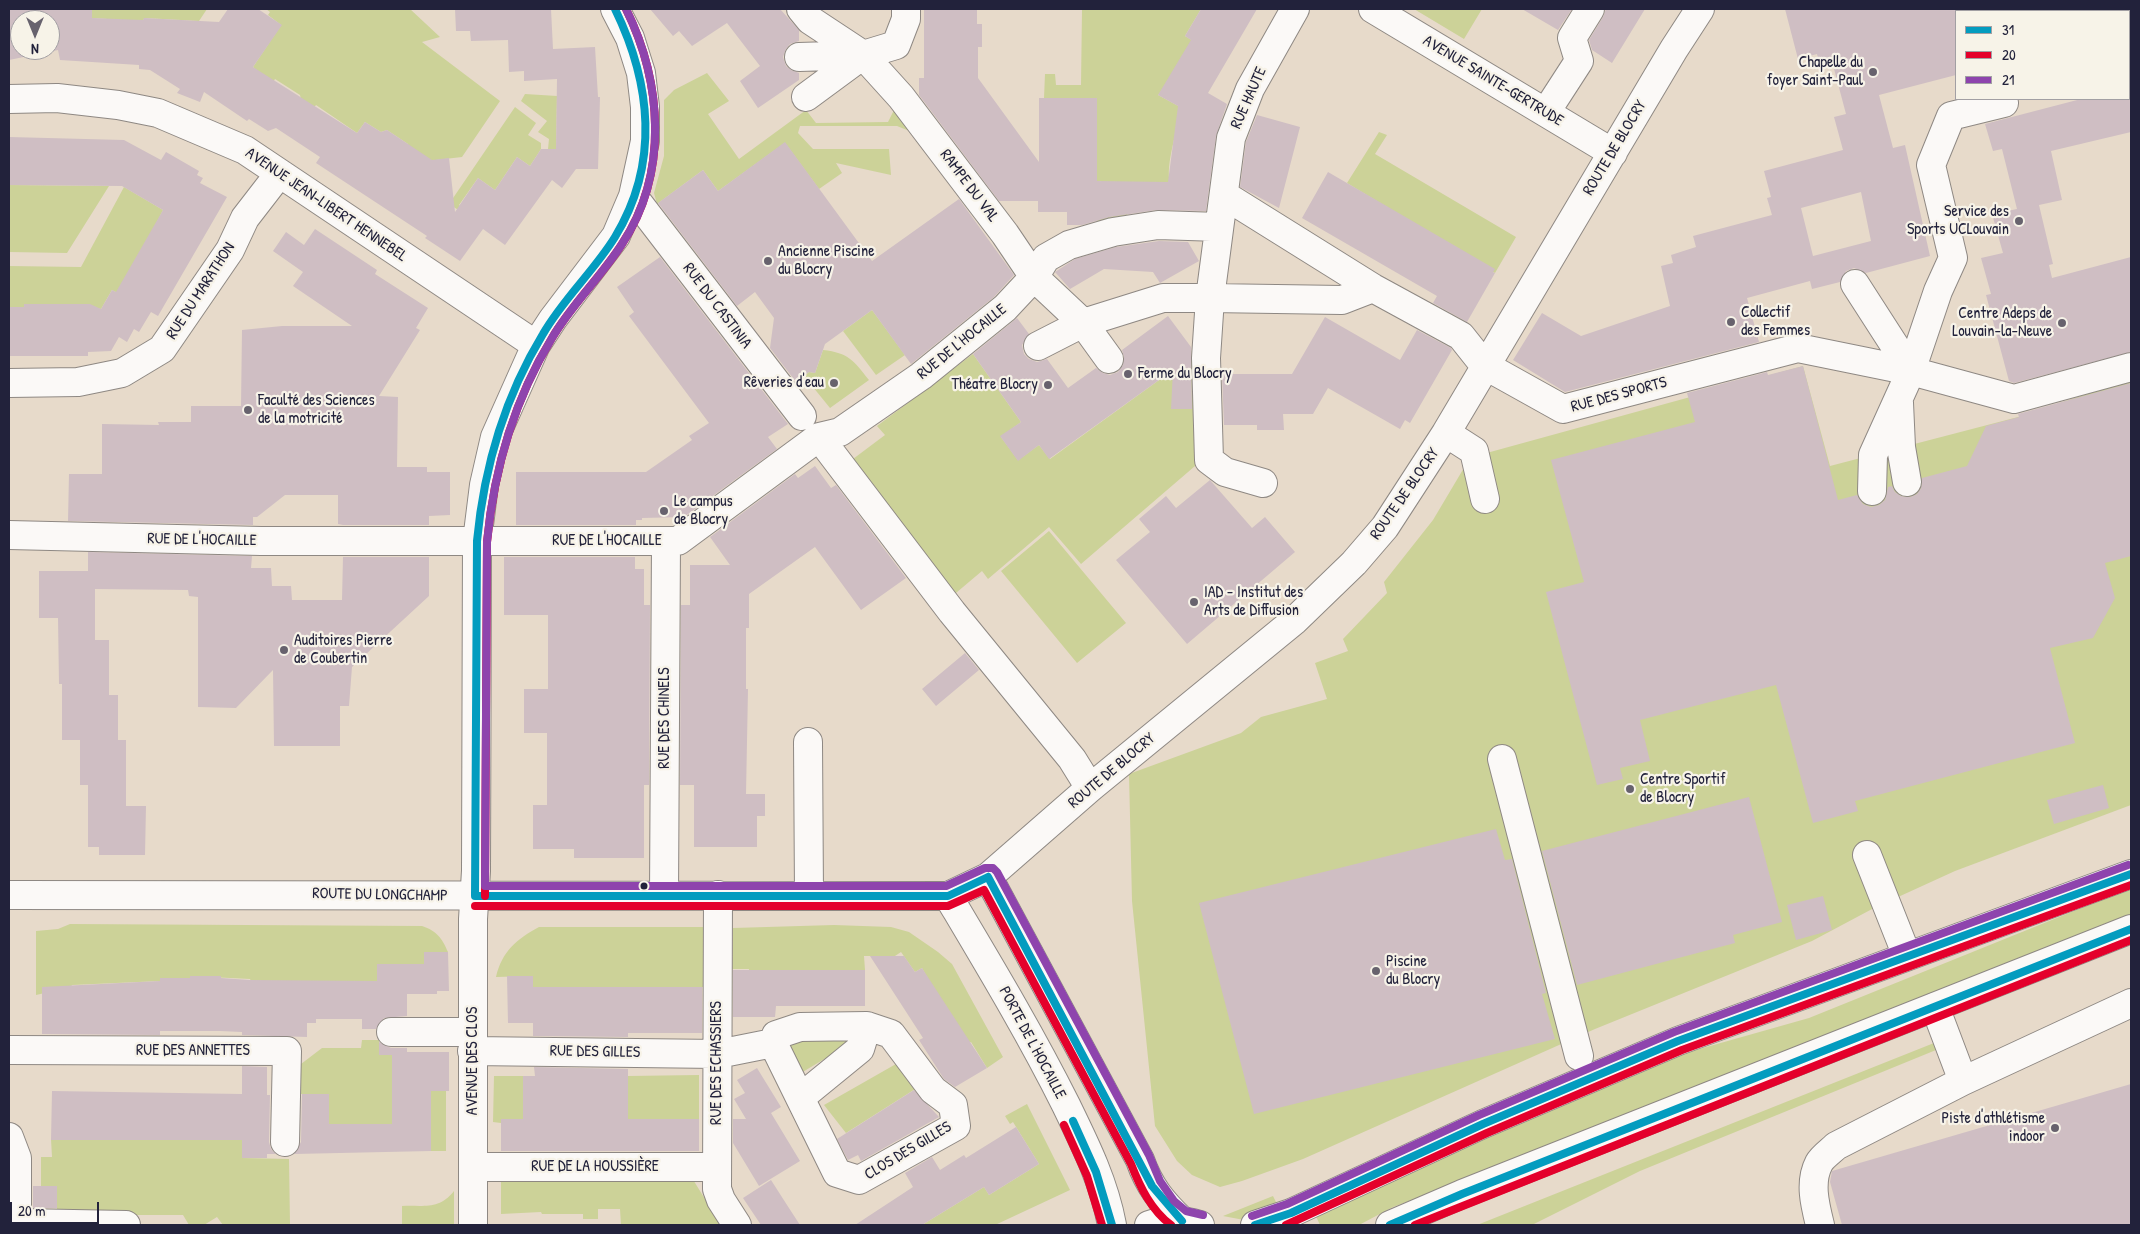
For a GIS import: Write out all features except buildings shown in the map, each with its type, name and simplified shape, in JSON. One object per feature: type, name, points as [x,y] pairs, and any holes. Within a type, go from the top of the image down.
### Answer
[{"type":"street","name":"AVENUE DES CLOS","points":[[473,1225],[477,541],[484,485],[495,438],[536,345],[553,318],[616,236],[633,196],[645,141],[645,107],[640,73],[630,38],[615,9]]},
{"type":"street","name":"RUE HAUTE","points":[[1264,483],[1225,472],[1209,460],[1206,358],[1210,298],[1231,138],[1250,89],[1295,9]]},
{"type":"street","name":"AVENUE SAINTE-GERTRUDE","points":[[1373,9],[1613,153]]},
{"type":"street","points":[[1546,112],[1579,61],[1572,38],[1590,9]]},
{"type":"street","name":"ROUTE DE BLOCRY","points":[[988,877],[1090,788],[1294,622],[1354,563],[1385,527],[1446,433],[1484,365],[1700,9]]},
{"type":"street","name":"RAMPE DU VAL","points":[[806,14],[863,55],[901,97],[1006,234],[1034,277],[1083,324],[1109,359]]},
{"type":"street","points":[[799,57],[863,55],[896,45],[906,14]]},
{"type":"street","points":[[806,96],[863,55]]},
{"type":"street","name":"AVENUE JEAN-LIBERT HENNEBEL","points":[[9,99],[57,98],[118,105],[158,113],[245,150],[536,345]]},
{"type":"street","points":[[1872,491],[1873,455],[1911,371],[1938,291],[1954,258],[1931,165],[1951,116],[2009,100]]},
{"type":"street","name":"RUE DU MARATHON","points":[[9,383],[78,382],[122,373],[162,349],[230,250],[245,218],[279,174]]},
{"type":"street","points":[[1224,195],[1373,288]]},
{"type":"street","name":"RUE DU CASTINIA","points":[[633,196],[802,416]]},
{"type":"street","name":"RUE DE L'HOCAILLE","points":[[9,535],[261,540],[678,541],[819,438],[840,432],[921,376],[1006,308],[1034,277],[1046,258],[1069,244],[1113,232],[1158,225],[1219,227]]},
{"type":"street","points":[[1855,284],[1911,371],[2014,399],[2131,367]]},
{"type":"street","points":[[1038,346],[1083,324],[1163,298],[1342,300],[1373,288]]},
{"type":"street","name":"RUE DES SPORTS","points":[[1373,288],[1461,336],[1484,365],[1563,409],[1798,348],[1911,371]]},
{"type":"street","points":[[1899,399],[1902,447],[1907,482]]},
{"type":"street","points":[[1446,433],[1474,451],[1485,499]]},
{"type":"street","points":[[819,438],[952,612],[1072,759],[1090,788]]},
{"type":"street","name":"RUE DES CHINELS","points":[[664,895],[666,542]]},
{"type":"street","points":[[808,742],[809,895]]},
{"type":"street","points":[[1502,759],[1578,1056]]},
{"type":"street","points":[[1867,855],[1907,956]]},
{"type":"street","points":[[1255,1225],[1291,1214],[1483,1124],[1678,1041],[2131,874]]},
{"type":"street","points":[[988,877],[1140,1160],[1147,1180],[1160,1200],[1191,1223]]},
{"type":"street","name":"ROUTE DU LONGCHAMP","points":[[9,895],[225,893],[475,896],[948,896],[988,877]]},
{"type":"street","name":"RUE DES ECHASSIERS","points":[[718,895],[717,1189],[721,1200],[737,1225]]},
{"type":"street","name":"PORTE DE L'HOCAILLE","points":[[948,896],[1041,1054],[1094,1165],[1108,1203],[1112,1225]]},
{"type":"street","points":[[1390,1225],[1471,1190],[2131,930]]},
{"type":"street","points":[[1820,1225],[1815,1207],[1813,1181],[1820,1162],[1836,1146],[1963,1081],[2131,1003]]},
{"type":"street","points":[[1935,1007],[1963,1081]]},
{"type":"street","points":[[800,1098],[860,1049],[867,1026]]},
{"type":"street","name":"CLOS DES GILLES","points":[[867,1026],[891,1034],[933,1090],[953,1105],[956,1126],[859,1180],[837,1173],[772,1043],[776,1035],[800,1027],[867,1026]]},
{"type":"street","name":"RUE DES GILLES","points":[[391,1032],[473,1041],[718,1054]]},
{"type":"street","name":"CLOS DES GILLES","points":[[718,1054],[772,1043]]},
{"type":"street","name":"RUE DES ANNETTES","points":[[9,1050],[287,1051],[285,1142]]},
{"type":"street","points":[[9,1137],[17,1158],[17,1216],[20,1223],[126,1225]]},
{"type":"street","name":"RUE DE LA HOUSSIÈRE","points":[[473,1167],[716,1167]]},
{"type":"street","points":[[1149,1225],[1156,1222],[1191,1223]]},
{"type":"green space","points":[[78,9],[207,9],[199,21],[144,18],[142,31],[123,20],[92,18],[92,10]]},
{"type":"green space","points":[[266,9],[410,9],[440,37],[422,42],[500,101],[462,157],[410,163],[400,156],[408,144],[387,130],[381,132],[365,122],[357,133],[316,105],[312,110],[302,103],[300,95],[275,79],[272,84],[253,67],[281,25],[268,15],[270,12]]},
{"type":"green space","points":[[1082,9],[1201,9],[1185,36],[1200,45],[1158,95],[1182,108],[1169,167],[1170,182],[1128,182],[1127,220],[1097,225],[1101,181],[1097,181],[1097,98],[1044,98],[1045,74],[1055,74],[1056,85],[1081,85]]},
{"type":"green space","points":[[1414,9],[1482,9],[1464,39]]},
{"type":"green space","points":[[707,73],[729,101],[708,114],[739,159],[806,110],[816,123],[888,122],[894,110],[912,132],[897,126],[800,126],[798,133],[813,149],[889,149],[891,175],[836,163],[842,173],[819,189],[785,143],[718,191],[703,170],[657,204],[654,193],[664,156],[664,100],[674,90]]},
{"type":"green space","points":[[525,94],[557,96],[556,149],[548,149],[549,139],[538,132],[547,121],[521,101]]},
{"type":"green space","points":[[515,107],[536,123],[528,135],[541,143],[541,149],[530,166],[517,157],[495,190],[478,178],[459,205],[466,210],[463,213],[449,204]]},
{"type":"green space","points":[[1379,132],[1387,135],[1375,154],[1516,237],[1495,273],[1347,183]]},
{"type":"green space","points":[[9,185],[109,186],[67,253],[9,252]]},
{"type":"green space","points":[[124,187],[163,210],[121,295],[112,290],[101,309],[78,304],[24,304],[24,307],[9,307],[9,266],[81,267]]},
{"type":"green space","points":[[872,310],[905,355],[876,375],[843,331]]},
{"type":"green space","points":[[823,350],[839,353],[850,359],[869,380],[830,408],[804,376],[809,372],[815,373]]},
{"type":"green space","points":[[973,354],[1021,422],[1001,437],[1018,460],[1039,445],[1050,459],[1195,354],[1202,460],[1081,564],[1049,527],[988,579],[982,571],[950,598],[845,465],[885,435],[877,426]]},
{"type":"green space","name":"Centre Sportif de Blocry","points":[[1803,366],[1830,466],[2018,417],[2131,379],[2131,805],[1955,871],[1874,908],[1812,941],[1595,1029],[1303,1159],[1220,1187],[1192,1175],[1177,1161],[1155,1126],[1132,901],[1129,774],[1241,733],[1261,717],[1327,699],[1315,663],[1348,651],[1343,639],[1387,593],[1384,582],[1433,520],[1474,451],[1483,454]]},
{"type":"green space","points":[[1049,531],[1126,623],[1077,663],[1001,571]]},
{"type":"green space","points":[[2131,888],[2131,915],[1526,1157],[1393,1207],[1359,1225],[1320,1225],[1314,1212],[1650,1063],[1809,1018]]},
{"type":"green space","points":[[70,924],[422,926],[432,930],[438,936],[448,952],[424,953],[424,965],[377,964],[377,981],[251,981],[250,979],[190,976],[190,978],[161,978],[160,981],[72,985],[71,987],[36,995],[36,931],[58,929]]},
{"type":"green space","points":[[834,925],[891,927],[909,932],[938,952],[952,964],[1003,1057],[987,1068],[971,1042],[964,1045],[922,968],[915,972],[901,952],[895,956],[864,956],[865,970],[748,981],[749,969],[732,969],[733,928]]},
{"type":"green space","points":[[539,927],[707,927],[708,987],[533,987],[532,976],[496,977],[506,953],[517,941]]},
{"type":"green space","points":[[797,1037],[848,1038],[851,1043],[801,1073],[783,1048]]},
{"type":"green space","points":[[362,1040],[379,1040],[380,1055],[404,1055],[405,1070],[392,1071],[392,1091],[446,1091],[446,1151],[431,1151],[431,1115],[394,1124],[365,1124],[329,1131],[329,1094],[301,1094],[301,1064],[322,1048],[361,1048]]},
{"type":"green space","points":[[1934,1043],[1936,1050],[1640,1171],[1532,1225],[1477,1225]]},
{"type":"green space","points":[[903,1060],[920,1086],[846,1133],[824,1105]]},
{"type":"green space","points":[[699,1075],[699,1119],[501,1119],[501,1123],[493,1122],[494,1076],[523,1076],[523,1100],[628,1076]]},
{"type":"green space","points":[[1027,1104],[1070,1190],[995,1225],[922,1225],[984,1187],[989,1195],[1039,1164],[1013,1122],[1010,1124],[1005,1116]]},
{"type":"green space","points":[[51,1139],[242,1140],[242,1158],[289,1159],[290,1225],[223,1225],[217,1217],[204,1225],[189,1225],[183,1215],[57,1215],[57,1187],[41,1186],[41,1157],[52,1157]]},
{"type":"green space","points":[[501,1178],[692,1178],[721,1225],[621,1225],[620,1209],[598,1209],[598,1219],[583,1219],[583,1214],[542,1214],[541,1212],[501,1214]]},
{"type":"green space","points":[[454,1191],[454,1225],[402,1225],[402,1206],[437,1204]]},
{"type":"green space","points":[[1273,1196],[1279,1208],[1244,1220],[1223,1216]]},
{"type":"transit line","name":"31","points":[[475,896],[477,541],[480,513],[498,434],[517,383],[551,321],[598,262],[615,237],[629,209],[639,181],[644,152],[643,94],[637,65],[615,9]]},
{"type":"transit line","name":"20","points":[[485,896],[487,542],[490,515],[508,436],[527,386],[560,326],[622,244],[637,217],[648,188],[653,158],[655,127],[653,97],[638,37],[626,9]]},
{"type":"transit line","name":"21","points":[[626,9],[638,37],[653,97],[655,127],[653,158],[648,188],[637,217],[622,244],[560,326],[527,386],[508,436],[490,515],[487,542],[485,886],[946,886],[985,868],[993,868],[997,872],[1149,1155],[1160,1181],[1174,1201],[1186,1211],[1203,1215]]},
{"type":"transit line","name":"21","points":[[1252,1216],[1287,1204],[1479,1115],[1674,1032],[2128,865]]},
{"type":"transit line","name":"31","points":[[1255,1225],[1291,1213],[1483,1124],[1678,1041],[2131,874]]},
{"type":"transit line","name":"31","points":[[988,877],[1152,1186],[1182,1221]]},
{"type":"transit line","name":"31","points":[[475,896],[948,896],[988,877]]},
{"type":"transit line","name":"20","points":[[1286,1225],[1487,1133],[1682,1050],[2131,885]]},
{"type":"transit line","name":"20","points":[[475,906],[948,906],[984,890],[1131,1164],[1142,1189],[1152,1205],[1171,1225]]},
{"type":"transit line","name":"31","points":[[1390,1225],[1462,1194],[2131,929]]},
{"type":"transit line","name":"20","points":[[1415,1225],[2131,940]]},
{"type":"transit line","name":"31","points":[[1073,1121],[1096,1172],[1112,1225]]},
{"type":"transit line","name":"20","points":[[1064,1125],[1087,1176],[1102,1225]]},
{"type":"place","name":"Chapelle du foyer Saint-Paul","points":[[1873,72]]},
{"type":"place","name":"Service des Sports UCLouvain","points":[[2019,221]]},
{"type":"place","name":"Ancienne Piscine du Blocry","points":[[768,261]]},
{"type":"place","name":"Collectif des Femmes","points":[[1731,322]]},
{"type":"place","name":"Centre Adeps de Louvain-la-Neuve","points":[[2062,323]]},
{"type":"place","name":"Ferme du Blocry","points":[[1128,374]]},
{"type":"place","name":"Rêveries d'eau","points":[[834,383]]},
{"type":"place","name":"Théatre Blocry","points":[[1048,385]]},
{"type":"place","name":"Faculté des Sciences de la motricité","points":[[248,410]]},
{"type":"place","name":"Le campus de Blocry","points":[[664,511]]},
{"type":"place","name":"IAD - Institut des Arts de Diffusion","points":[[1194,602]]},
{"type":"place","name":"Auditoires Pierre de Coubertin","points":[[284,650]]},
{"type":"place","name":"Centre Sportif de Blocry","points":[[1630,789]]},
{"type":"place","name":"Piscine du Blocry","points":[[1376,971]]},
{"type":"place","name":"Piste d'athlétisme indoor","points":[[2055,1128]]}]
